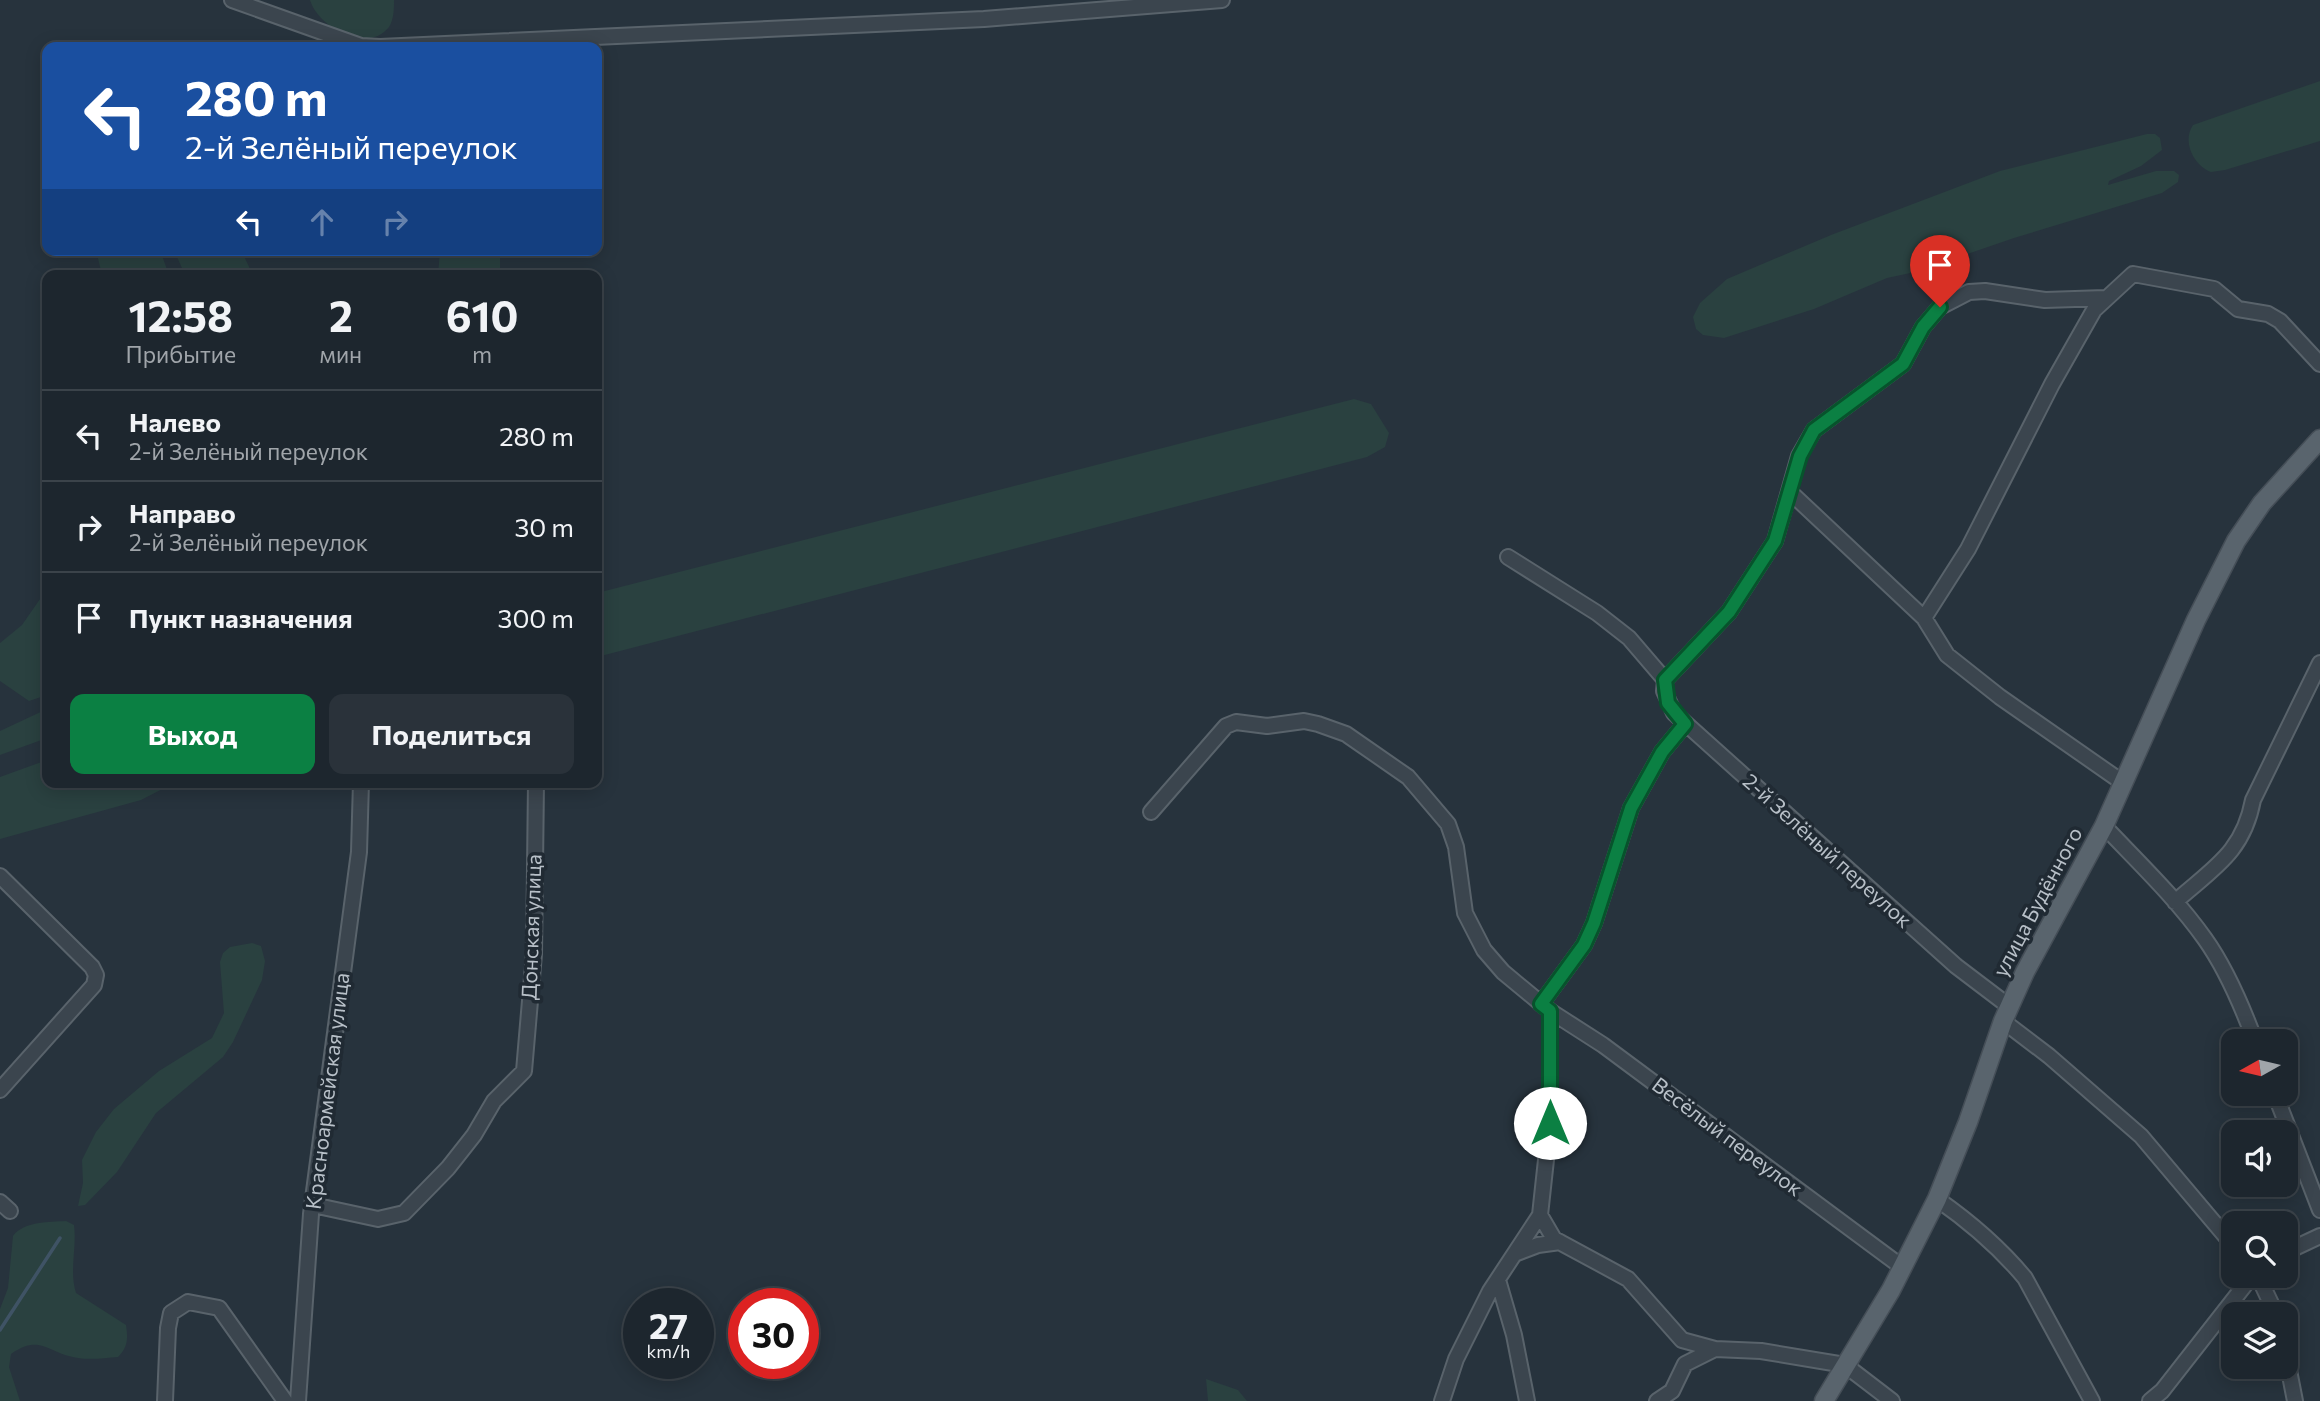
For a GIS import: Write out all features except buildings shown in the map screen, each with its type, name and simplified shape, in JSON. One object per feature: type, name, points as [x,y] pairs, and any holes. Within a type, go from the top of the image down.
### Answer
[{"type":"main road","name":"улица Будённого","points":[[1824,1401],[1902,1267],[1937,1199],[1968,1122],[2006,1014],[2040,941],[2104,826],[2196,620],[2236,541],[2262,503],[2320,439]]},
{"type":"street","points":[[232,0],[350,42]]},
{"type":"street","points":[[453,42],[984,19],[1222,0]]},
{"type":"street","points":[[1924,618],[1968,549],[2052,384],[2094,310],[2133,274],[2214,289],[2238,309],[2268,314],[2280,321],[2320,363]]},
{"type":"street","points":[[1665,680],[1729,612],[1775,541],[1800,456],[1814,430],[1903,364],[1923,327],[1940,307],[1969,292],[1985,291],[2045,300],[2105,298]]},
{"type":"street","points":[[1790,492],[1924,618],[1947,655],[2000,697],[2122,782]]},
{"type":"street","name":"2-й Зелёный переулок","points":[[1508,557],[1597,613],[1629,638],[1665,680],[1668,703],[1685,724],[1956,966],[2049,1056],[2141,1136],[2221,1231]]},
{"type":"street","points":[[2175,902],[2233,851],[2248,825],[2253,800],[2320,663]]},
{"type":"street","name":"Весёлый переулок","points":[[1151,812],[1226,726],[1236,722],[1267,726],[1304,720],[1346,734],[1408,777],[1448,824],[1456,847],[1465,913],[1484,950],[1503,972],[1546,1007],[1603,1045],[1902,1267]]},
{"type":"street","points":[[1442,1401],[1456,1359],[1498,1280],[1540,1215],[1550,1123],[1546,1007],[1584,945],[1594,923],[1631,808],[1662,752],[1685,724]]},
{"type":"street","name":"Красноармейская улица","points":[[298,1401],[313,1205],[359,852],[361,788]]},
{"type":"street","name":"Донская улица","points":[[313,1205],[378,1219],[404,1213],[448,1168],[474,1135],[494,1101],[524,1071],[534,954],[536,788]]},
{"type":"street","points":[[2104,826],[2175,902],[2206,940],[2239,1001],[2250,1029]]},
{"type":"street","points":[[0,876],[92,967],[96,975],[94,985],[0,1090]]},
{"type":"street","points":[[2280,1106],[2320,1210]]},
{"type":"street","points":[[1937,1199],[1972,1226],[2025,1278],[2092,1401]]},
{"type":"street","points":[[1540,1215],[1549,1234],[1628,1279],[1682,1339],[1715,1349],[1761,1351],[1846,1366],[1892,1401]]},
{"type":"street","points":[[2298,1246],[2320,1236]]},
{"type":"street","points":[[1516,1254],[1538,1245],[1560,1242]]},
{"type":"street","points":[[1498,1280],[1514,1335],[1527,1401]]},
{"type":"street","points":[[2150,1401],[2162,1391],[2243,1288]]},
{"type":"street","points":[[165,1401],[167,1328],[171,1313],[188,1301],[219,1308],[285,1401]]},
{"type":"street","points":[[1657,1401],[1672,1391],[1685,1364],[1715,1349]]},
{"type":"street","points":[[2291,1379],[2295,1401]]},
{"type":"green space","points":[[310,0],[394,0],[393,17],[389,27],[380,35],[356,38],[333,28],[323,20]]},
{"type":"green space","points":[[2320,81],[2320,141],[2211,172],[2194,158],[2189,145],[2193,125]]},
{"type":"green space","points":[[2155,134],[2160,138],[2162,150],[2141,166],[2109,181],[2108,185],[2156,171],[2174,171],[2179,175],[2178,182],[2162,193],[2014,238],[1915,272],[1887,278],[1814,309],[1724,338],[1703,335],[1696,329],[1693,317],[1700,303],[1727,279],[1831,235],[2000,171]]},
{"type":"green space","points":[[97,256],[162,256],[167,270],[101,270]]},
{"type":"green space","points":[[177,256],[244,256],[251,270],[183,270]]},
{"type":"green space","points":[[440,256],[500,256],[500,270],[438,270]]},
{"type":"green space","points":[[1354,399],[1371,404],[1389,433],[1385,447],[1367,457],[602,656],[602,592]]},
{"type":"green space","points":[[42,596],[42,697],[29,701],[0,681],[0,643],[22,625]]},
{"type":"green space","points":[[42,711],[42,740],[0,755],[0,731]]},
{"type":"green space","points":[[42,762],[42,788],[164,788],[141,800],[0,839],[0,777]]},
{"type":"green space","points":[[252,943],[261,946],[265,961],[262,980],[233,1042],[223,1057],[156,1113],[117,1172],[85,1205],[78,1206],[83,1183],[82,1160],[96,1132],[114,1109],[159,1071],[212,1038],[224,1013],[220,962],[223,953],[230,947]]},
{"type":"green space","points":[[66,1221],[74,1225],[73,1276],[76,1293],[126,1325],[125,1346],[118,1357],[93,1359],[68,1356],[37,1345],[21,1348],[11,1354],[9,1367],[20,1401],[0,1401],[0,1309],[8,1288],[13,1236],[30,1225]]},
{"type":"green space","points":[[1206,1379],[1238,1390],[1247,1401],[1208,1401]]},
{"type":"waterway","points":[[0,1330],[60,1238]]},
{"type":"route","points":[[1550,1123],[1550,1011],[1541,1004],[1567,972],[1584,945],[1594,923],[1631,808],[1662,752],[1685,724],[1668,703],[1664,691],[1665,680],[1729,612],[1775,541],[1782,527],[1800,456],[1814,430],[1903,364],[1923,327],[1940,307]]}]
